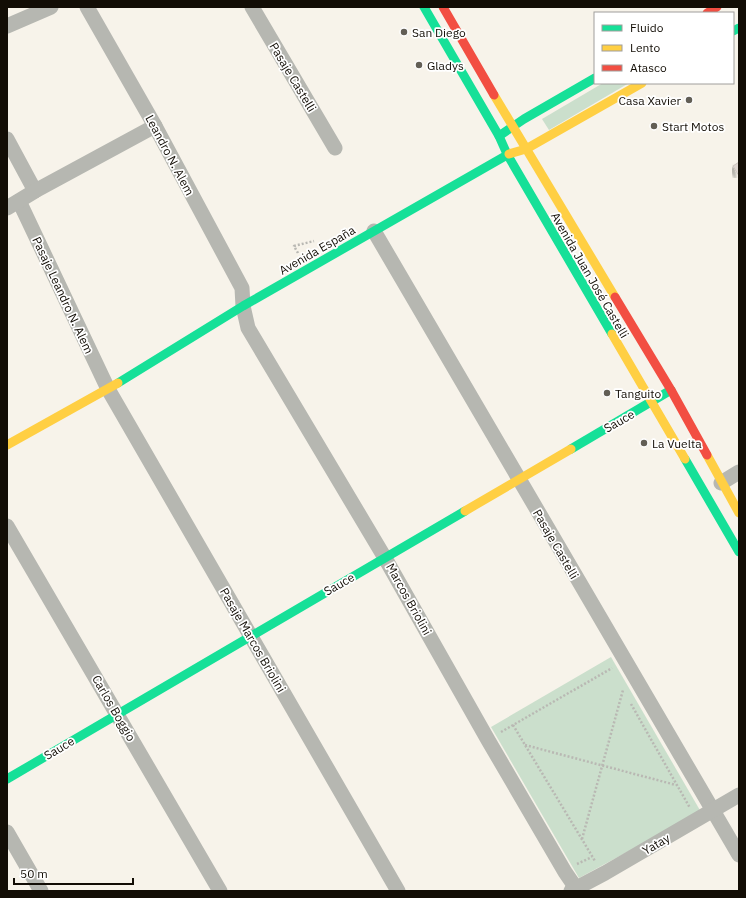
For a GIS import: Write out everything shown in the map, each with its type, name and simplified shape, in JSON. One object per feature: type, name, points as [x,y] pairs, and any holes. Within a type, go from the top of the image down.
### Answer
[{"type":"main road","name":"Avenida Juan José Castelli","points":[[424,7],[499,136],[507,154],[739,552]]},
{"type":"main road","name":"Avenida Juan José Castelli","points":[[443,7],[546,184],[671,390],[739,512]]},
{"type":"main road","points":[[499,136],[513,126],[594,79]]},
{"type":"main road","name":"Avenida España","points":[[7,445],[108,389],[243,306],[507,154],[526,149],[640,84]]},
{"type":"main road","name":"Sauce","points":[[7,779],[117,713],[671,390]]},
{"type":"street","points":[[7,26],[51,7]]},
{"type":"street","name":"Leandro N. Alem","points":[[87,7],[155,126],[242,288],[243,306]]},
{"type":"street","name":"Pasaje Castelli","points":[[252,7],[335,148]]},
{"type":"street","points":[[13,205],[35,191],[155,126]]},
{"type":"street","points":[[7,139],[35,191]]},
{"type":"street","name":"Pasaje Leandro N. Alem","points":[[13,205],[108,389]]},
{"type":"street","name":"Pasaje Castelli","points":[[374,231],[518,480],[739,856]]},
{"type":"street","name":"Marcos Briolini","points":[[243,306],[248,328],[385,558],[575,890]]},
{"type":"street","name":"Pasaje Marcos Briolini","points":[[108,389],[398,891]]},
{"type":"street","points":[[721,482],[739,472]]},
{"type":"street","name":"Carlos Boggio","points":[[7,526],[220,891]]},
{"type":"street","name":"Yatay","points":[[575,890],[739,796]]},
{"type":"street","points":[[7,832],[41,891]]},
{"type":"path","points":[[488,740],[625,661]]},
{"type":"path","points":[[611,669],[614,674]]},
{"type":"path","points":[[620,685],[627,697]]},
{"type":"path","points":[[582,840],[623,690]]},
{"type":"path","points":[[631,704],[697,820]]},
{"type":"path","points":[[513,725],[592,857],[605,873]]},
{"type":"path","points":[[525,745],[677,785]]},
{"type":"green space","points":[[601,84],[627,84],[549,130],[542,119]]},
{"type":"green space","points":[[611,657],[701,812],[579,878],[491,727]]},
{"type":"building","points":[[739,162],[739,176],[733,166]]},
{"type":"traffic: fast","points":[[424,7],[499,136],[507,154],[612,334]]},
{"type":"traffic: fast","points":[[734,30],[739,28]]},
{"type":"traffic: fast","points":[[499,136],[524,119],[594,79]]},
{"type":"traffic: fast","points":[[118,383],[243,306],[509,154]]},
{"type":"traffic: fast","points":[[571,449],[671,390]]},
{"type":"traffic: fast","points":[[685,459],[739,552]]},
{"type":"traffic: fast","points":[[7,779],[465,511]]},
{"type":"traffic: slow","points":[[509,154],[526,149],[640,84]]},
{"type":"traffic: slow","points":[[494,95],[615,297]]},
{"type":"traffic: slow","points":[[612,334],[685,459]]},
{"type":"traffic: slow","points":[[7,445],[118,383]]},
{"type":"traffic: slow","points":[[465,511],[571,449]]},
{"type":"traffic: slow","points":[[707,455],[739,513]]},
{"type":"traffic: jam","points":[[443,7],[494,95]]},
{"type":"traffic: jam","points":[[709,12],[717,7]]},
{"type":"traffic: jam","points":[[615,297],[671,390],[707,455]]},
{"type":"place","name":"San Diego","points":[[404,32]]},
{"type":"place","name":"Gladys","points":[[419,65]]},
{"type":"place","name":"Casa Xavier","points":[[689,100]]},
{"type":"place","name":"Start Motos","points":[[654,126]]},
{"type":"place","name":"Tanguito","points":[[607,393]]},
{"type":"place","name":"La Vuelta","points":[[644,443]]}]
